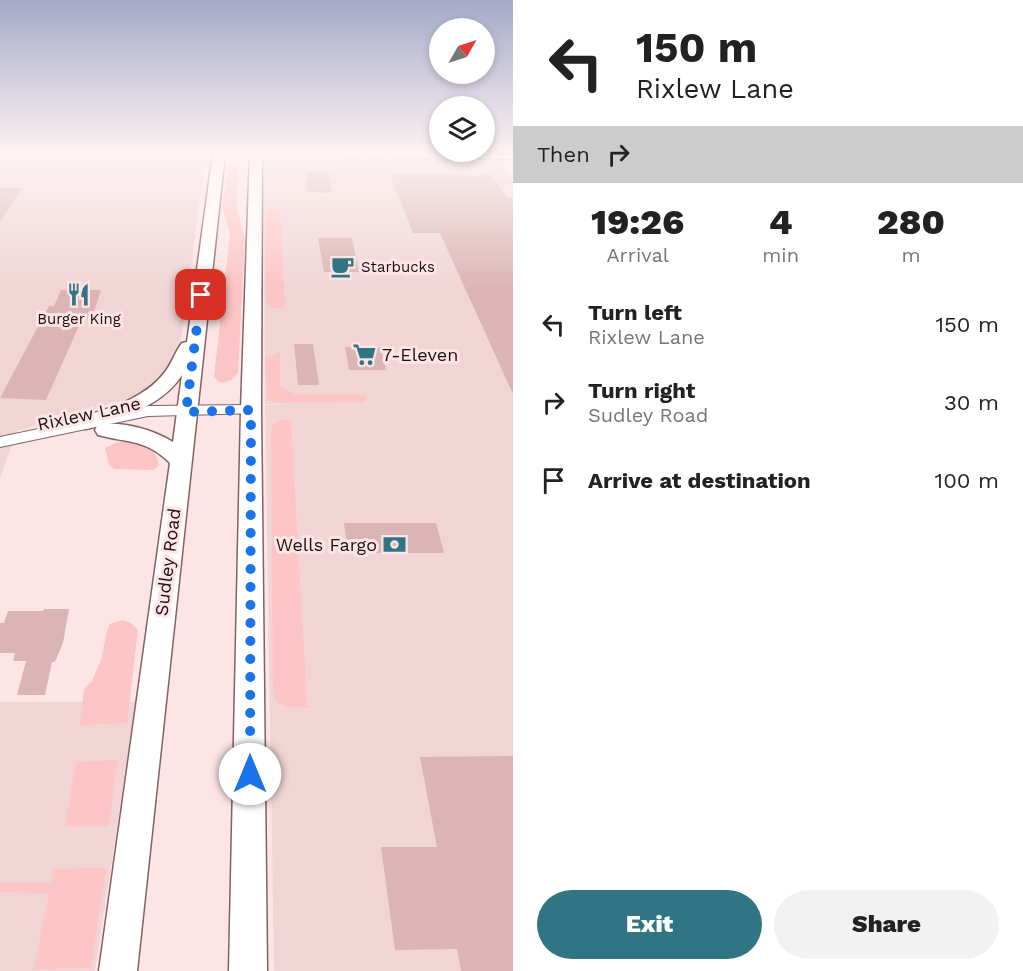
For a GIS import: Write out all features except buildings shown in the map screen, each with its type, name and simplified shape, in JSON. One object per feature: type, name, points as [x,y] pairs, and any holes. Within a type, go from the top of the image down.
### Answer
[{"type":"main road","name":"Sudley Road","points":[[118,971],[213,198]]},
{"type":"main road","points":[[248,971],[254,198]]},
{"type":"main road","points":[[95,427],[164,387],[180,368],[198,321]]},
{"type":"main road","points":[[95,427],[148,437],[164,445],[180,460]]},
{"type":"street","name":"Rixlew Lane","points":[[0,454],[148,411],[251,410]]},
{"type":"street","name":"Rixlew Lane","points":[[0,442],[95,427]]},
{"type":"shaded area","points":[[0,198],[200,198],[180,349],[169,374],[141,395],[17,431],[0,478]]},
{"type":"shaded area","points":[[224,198],[237,198],[237,209],[245,239],[238,373],[231,380],[221,383],[214,377],[230,233],[222,207]]},
{"type":"shaded area","points":[[264,198],[513,198],[513,971],[274,971],[265,405],[287,404],[265,404]]},
{"type":"shaded area","points":[[273,209],[280,209],[285,308],[271,308],[266,303],[265,213]]},
{"type":"shaded area","points":[[280,352],[280,386],[295,394],[359,394],[365,396],[366,400],[364,402],[277,403],[267,400],[265,357]]},
{"type":"shaded area","points":[[280,420],[291,420],[307,704],[311,708],[284,706],[276,701],[273,690],[271,429],[273,424]]},
{"type":"shaded area","points":[[118,442],[132,442],[144,446],[154,453],[159,465],[154,470],[114,469],[109,465],[105,448]]},
{"type":"shaded area","points":[[123,620],[131,623],[138,630],[127,723],[80,725],[84,689],[92,681],[101,660],[107,631],[110,624]]},
{"type":"shaded area","points":[[0,702],[136,702],[95,971],[0,971]]},
{"type":"shaded area","points":[[118,760],[109,826],[65,826],[76,762]]},
{"type":"shaded area","points":[[106,868],[91,968],[34,969],[49,893],[0,892],[0,883],[51,883],[54,869]]},
{"type":"place","name":"Starbucks","points":[[343,267]]},
{"type":"place","name":"Burger King","points":[[79,295]]},
{"type":"place","name":"7-Eleven","points":[[364,355]]},
{"type":"place","name":"Wells Fargo","points":[[395,545]]},
{"type":"route","points":[[201,295],[186,412],[251,410],[250,774]]}]
